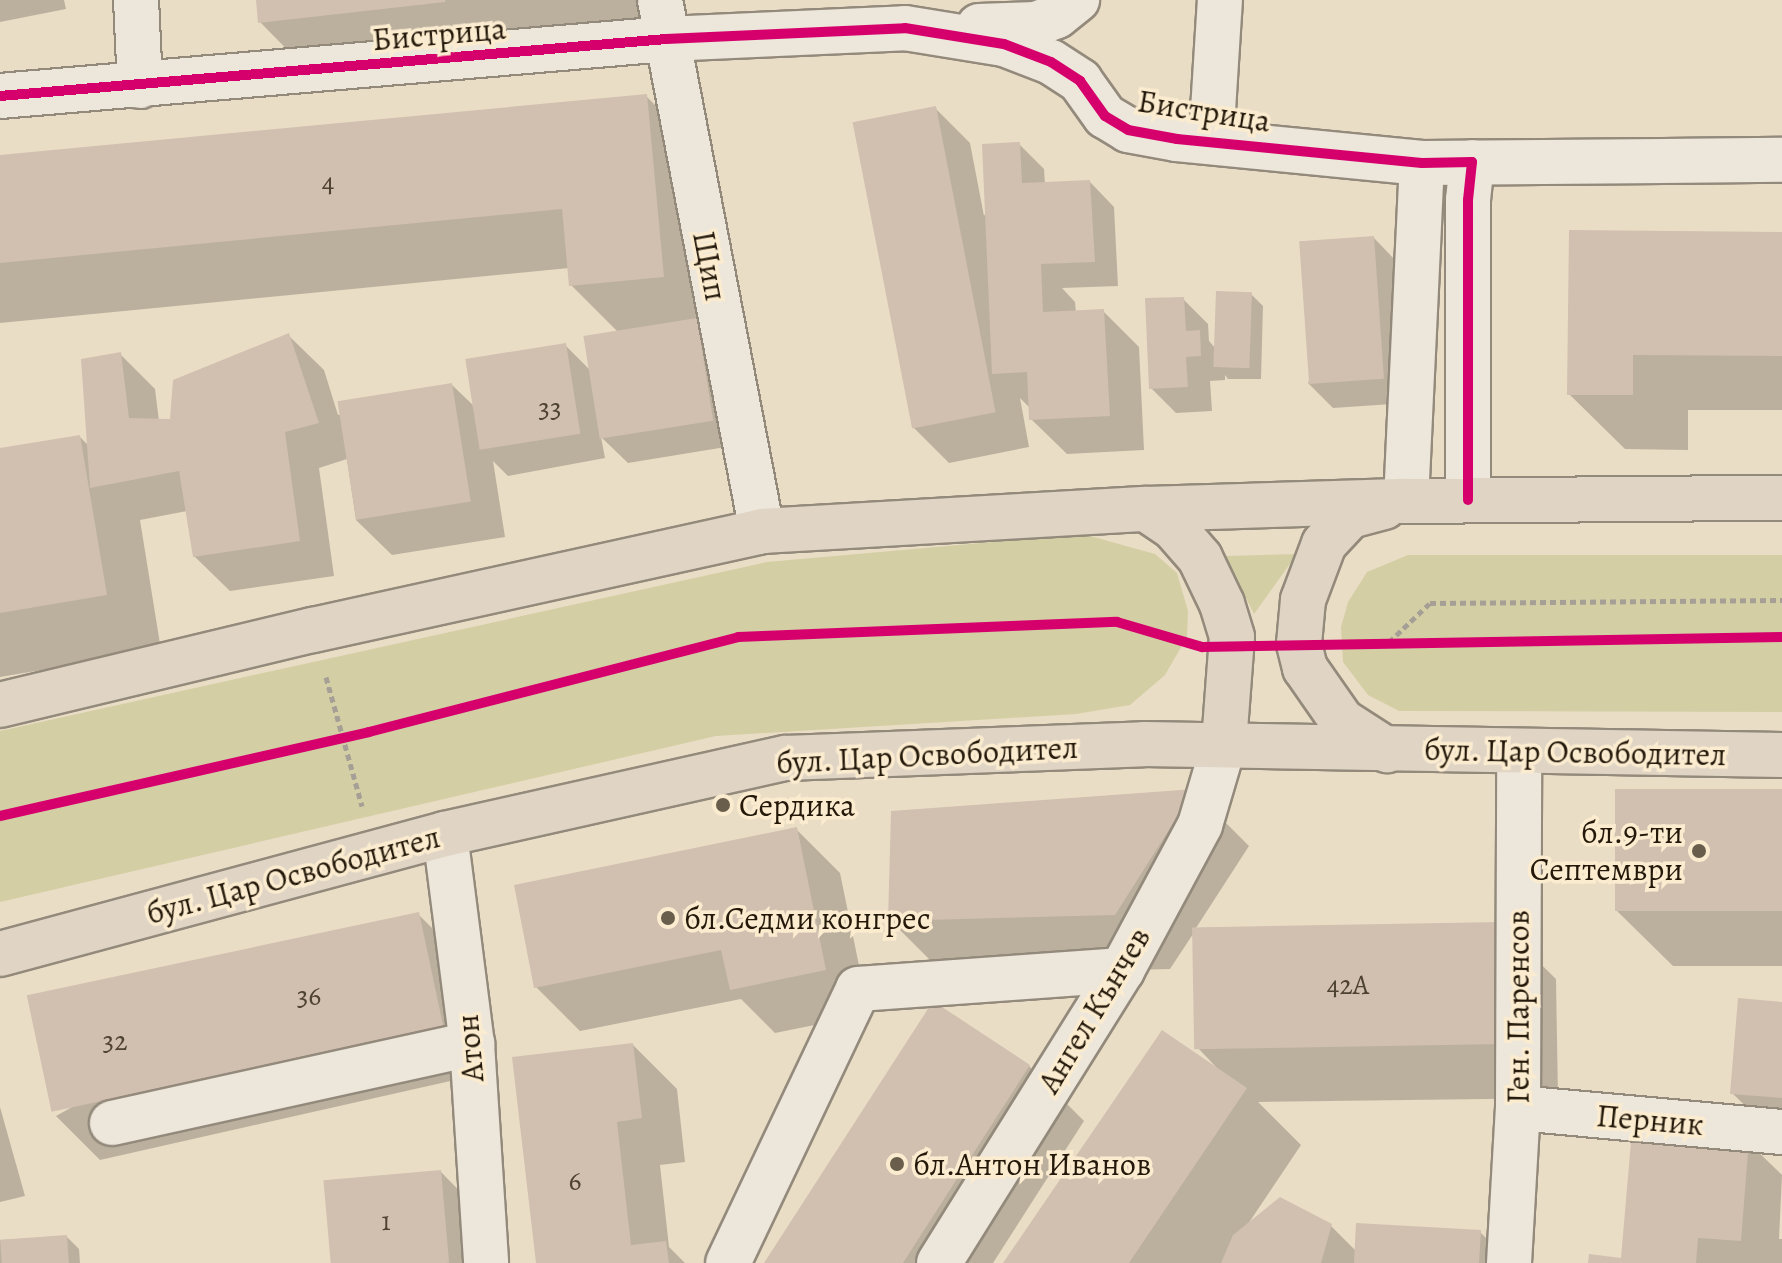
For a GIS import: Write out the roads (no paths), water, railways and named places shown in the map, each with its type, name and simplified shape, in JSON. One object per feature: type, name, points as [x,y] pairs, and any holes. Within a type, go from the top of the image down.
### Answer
[{"type":"main road","points":[[0,705],[313,630],[762,531],[1146,509],[1406,501],[1782,498]]},
{"type":"main road","points":[[1387,750],[1342,721],[1305,668],[1299,644],[1303,600],[1324,544],[1350,516],[1406,501]]},
{"type":"main road","points":[[1146,509],[1174,528],[1200,558],[1222,604],[1232,637],[1224,744]]},
{"type":"main road","name":"бул. Цар Освободител","points":[[0,954],[445,834],[786,758],[1224,744],[1387,750],[1782,755]]},
{"type":"street","points":[[136,0],[140,86]]},
{"type":"street","points":[[905,28],[1036,24],[1057,16],[1077,0]]},
{"type":"street","points":[[1211,142],[1220,0]]},
{"type":"street","name":"Бистрица","points":[[0,96],[140,86],[663,19],[858,15],[905,28],[955,34],[1016,48],[1051,62],[1080,81],[1105,116],[1128,130],[1211,142],[1422,163],[1782,160]]},
{"type":"street","name":"Щип","points":[[663,19],[762,531]]},
{"type":"street","points":[[1468,500],[1468,200],[1472,162]]},
{"type":"street","points":[[1406,501],[1422,163]]},
{"type":"street","name":"Ангел Кънчев","points":[[939,1263],[1122,970],[1200,825],[1224,744]]},
{"type":"street","name":"Ген. Паренсов","points":[[1509,1263],[1518,1108],[1519,752]]},
{"type":"street","name":"Атон","points":[[445,834],[472,1044],[486,1263]]},
{"type":"street","points":[[728,1263],[858,989],[1122,970]]},
{"type":"street","points":[[112,1123],[472,1044]]},
{"type":"street","name":"Перник","points":[[1518,1108],[1782,1132]]},
{"type":"place","name":"Сердика","points":[[723,805]]},
{"type":"place","name":"бл.9-ти Септември","points":[[1699,851]]},
{"type":"place","name":"бл.Седми конгрес","points":[[668,918]]},
{"type":"place","name":"бл.Антон Иванов","points":[[897,1164]]}]
